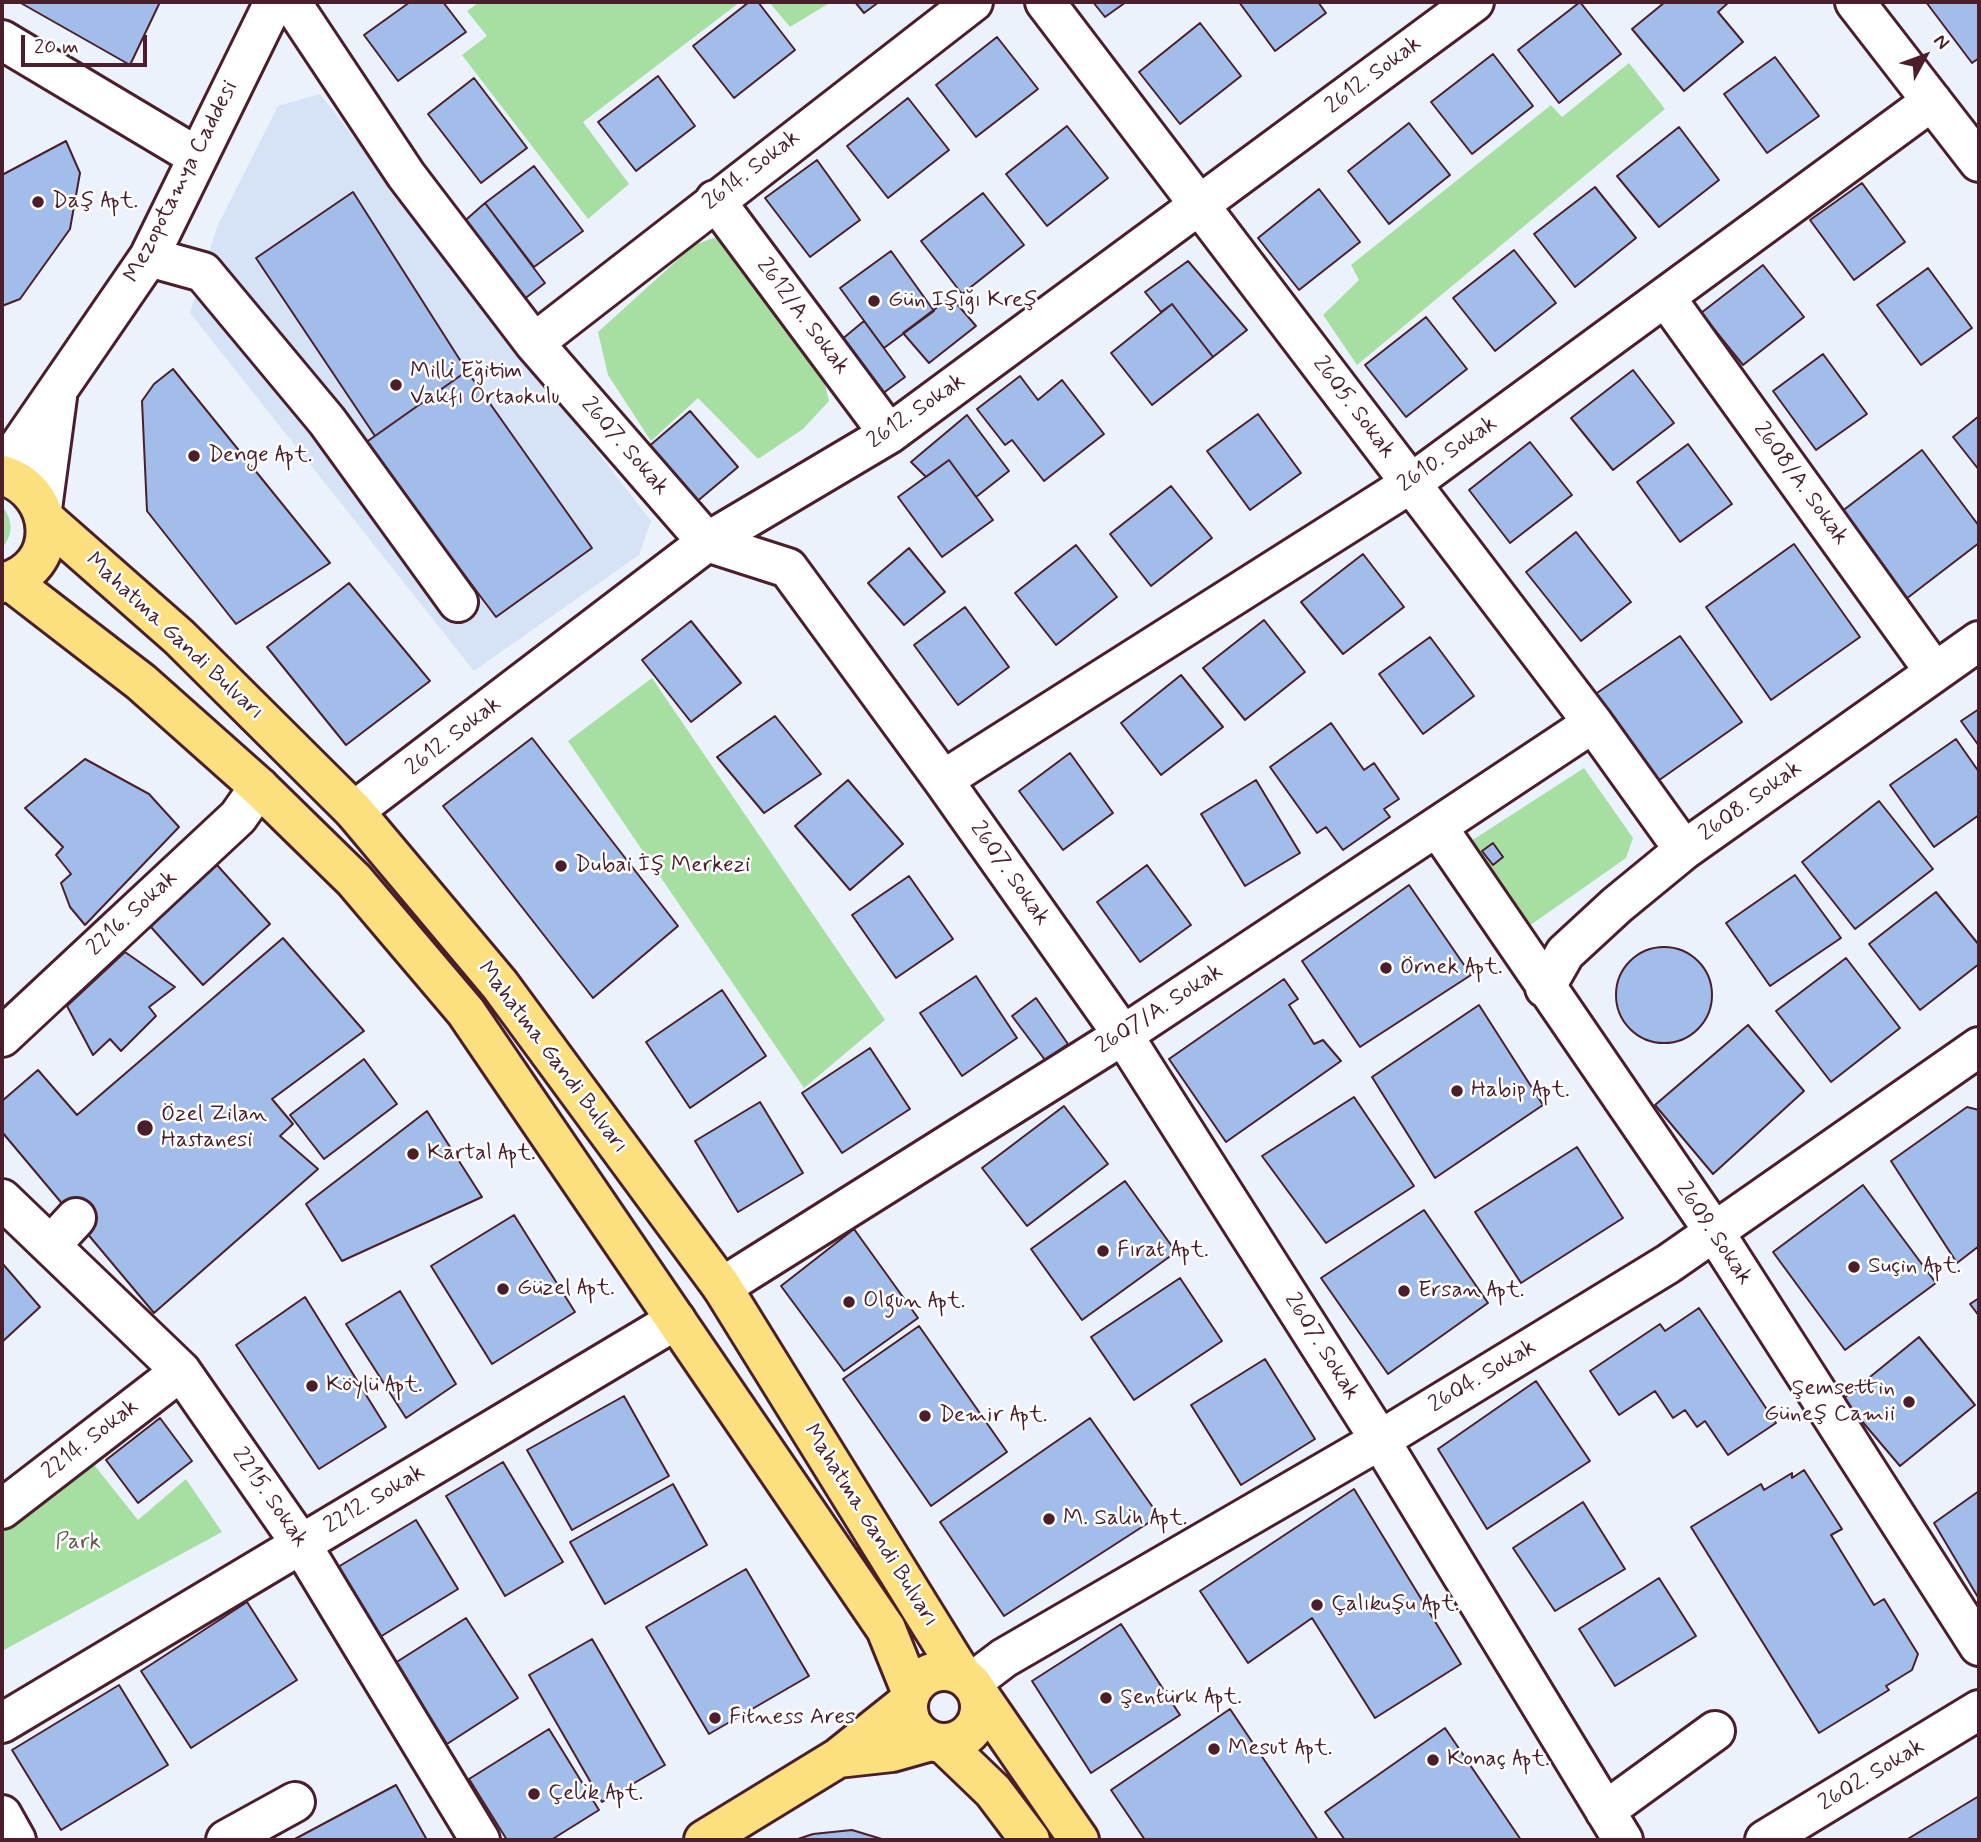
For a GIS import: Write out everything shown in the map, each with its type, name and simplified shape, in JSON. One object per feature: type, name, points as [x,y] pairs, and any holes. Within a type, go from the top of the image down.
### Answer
[{"type":"main road","name":"Mahatma Gandi Bulvarı","points":[[2,473],[25,486],[44,514],[179,637],[354,811],[500,985],[722,1287],[971,1684],[1079,1840]]},
{"type":"main road","points":[[6,582],[34,563],[42,550],[44,514]]},
{"type":"main road","name":"Mahatma Gandi Bulvarı","points":[[6,582],[141,682],[259,787],[354,880],[466,1012],[886,1629],[910,1696]]},
{"type":"main road","points":[[704,1840],[838,1758],[910,1696],[928,1674],[939,1671],[971,1684],[981,1704],[974,1728],[966,1737],[892,1752],[838,1758]]},
{"type":"main road","points":[[910,1696],[912,1725],[937,1742],[993,1791],[1030,1840]]},
{"type":"street","name":"Mezopotamya Caddesi","points":[[2,473],[149,257],[196,156],[274,2]]},
{"type":"street","name":"2607. Sokak","points":[[291,2],[406,175],[534,343],[707,542],[788,568],[943,780],[1123,1035],[1380,1440],[1614,1826]]},
{"type":"street","name":"2614. Sokak","points":[[534,343],[973,2]]},
{"type":"street","name":"2605. Sokak","points":[[1045,2],[1593,723],[1684,850]]},
{"type":"street","name":"2612. Sokak","points":[[354,811],[707,542],[889,434],[1474,2]]},
{"type":"street","points":[[1856,2],[1979,162]]},
{"type":"street","points":[[2,40],[196,156]]},
{"type":"street","name":"2610. Sokak","points":[[943,780],[1410,484],[1932,101]]},
{"type":"street","name":"2612/A. Sokak","points":[[715,200],[889,434]]},
{"type":"street","points":[[149,257],[203,272],[327,421],[458,602]]},
{"type":"street","name":"2608/A. Sokak","points":[[1666,298],[1934,671]]},
{"type":"street","points":[[44,514],[57,393]]},
{"type":"street","name":"2608. Sokak","points":[[1545,988],[1565,953],[1684,850],[1979,641]]},
{"type":"street","name":"2607/A. Sokak","points":[[722,1287],[1123,1035],[1593,723]]},
{"type":"street","name":"2216. Sokak","points":[[2,1037],[238,817],[259,787]]},
{"type":"street","name":"2609. Sokak","points":[[1438,828],[1715,1233],[1979,1646]]},
{"type":"street","name":"2604. Sokak","points":[[971,1684],[1004,1658],[1380,1440],[1715,1233],[1979,1047]]},
{"type":"street","name":"2215. Sokak","points":[[2,1199],[64,1231],[181,1371],[301,1544],[480,1840]]},
{"type":"street","name":"2212. Sokak","points":[[2,1723],[676,1321]]},
{"type":"street","name":"2214. Sokak","points":[[2,1509],[181,1371]]},
{"type":"street","name":"2602. Sokak","points":[[1765,1840],[1979,1710]]},
{"type":"street","points":[[1614,1826],[1715,1731]]},
{"type":"street","points":[[226,1840],[295,1802]]},
{"type":"street","points":[[2,1815],[16,1840]]},
{"type":"shaded area","name":"Milli Eğitim Vakfı Ortaokulu","points":[[320,94],[651,521],[639,555],[474,671],[190,313],[217,227],[278,106]]},
{"type":"green space","points":[[479,2],[740,2],[583,122],[629,184],[588,219],[462,55],[487,36],[467,11]]},
{"type":"green space","points":[[769,2],[831,2],[790,27]]},
{"type":"green space","points":[[1629,63],[1665,109],[1357,365],[1323,315],[1359,280],[1351,265],[1551,105],[1562,117]]},
{"type":"green space","points":[[719,236],[820,364],[829,401],[803,429],[758,459],[698,398],[651,441],[608,375],[598,332],[694,245]]},
{"type":"green space","points":[[2,506],[11,527],[9,538],[2,548]]},
{"type":"green space","points":[[652,678],[885,1020],[804,1088],[568,741]]},
{"type":"green space","points":[[1584,768],[1633,838],[1626,858],[1522,931],[1468,843]]},
{"type":"green space","name":"Park","points":[[91,1461],[138,1520],[186,1479],[222,1532],[2,1651],[2,1528]]},
{"type":"building","points":[[19,2],[160,2],[130,65]]},
{"type":"building","points":[[410,2],[443,2],[466,32],[398,81],[364,35]]},
{"type":"building","points":[[749,2],[758,2],[795,50],[734,98],[693,46]]},
{"type":"building","points":[[855,2],[879,2],[864,13]]},
{"type":"building","points":[[1093,2],[1126,2],[1105,17]]},
{"type":"building","points":[[1239,2],[1318,2],[1326,13],[1275,51]]},
{"type":"building","points":[[1580,2],[1621,54],[1559,103],[1518,50]]},
{"type":"building","points":[[1665,2],[1729,2],[1718,12],[1743,42],[1684,91],[1632,29]]},
{"type":"building","points":[[1926,2],[1979,2],[1979,58],[1972,63]]},
{"type":"building","points":[[1200,23],[1241,76],[1180,124],[1139,72]]},
{"type":"building","points":[[997,37],[1038,89],[976,137],[936,85]]},
{"type":"building","points":[[1493,54],[1533,106],[1472,154],[1431,102]]},
{"type":"building","points":[[1775,57],[1819,116],[1767,153],[1724,94]]},
{"type":"building","points":[[658,76],[695,126],[636,171],[598,122]]},
{"type":"building","points":[[474,78],[527,148],[481,183],[428,114]]},
{"type":"building","points":[[908,98],[949,150],[888,198],[847,146]]},
{"type":"building","points":[[1409,123],[1450,175],[1389,224],[1348,171]]},
{"type":"building","points":[[1067,126],[1108,178],[1047,226],[1006,174]]},
{"type":"building","points":[[1679,127],[1719,180],[1659,227],[1617,176]]},
{"type":"building","name":"Daş Apt.","points":[[66,141],[80,173],[70,229],[20,299],[2,306],[2,175]]},
{"type":"building","points":[[817,160],[860,220],[810,257],[765,198]]},
{"type":"building","points":[[534,166],[583,231],[534,267],[485,203]]},
{"type":"building","points":[[1862,183],[1905,242],[1854,280],[1810,220]]},
{"type":"building","points":[[1595,187],[1636,238],[1575,287],[1534,234]]},
{"type":"building","points":[[1319,189],[1360,242],[1299,290],[1258,238]]},
{"type":"building","points":[[353,192],[467,371],[375,436],[256,258]]},
{"type":"building","points":[[983,193],[1024,245],[962,294],[921,241]]},
{"type":"building","points":[[485,203],[545,283],[523,300],[460,225]]},
{"type":"building","points":[[1514,250],[1556,303],[1495,351],[1453,298]]},
{"type":"building","points":[[891,251],[934,311],[884,348],[840,288]]},
{"type":"building","points":[[1188,261],[1247,330],[1213,357],[1172,304],[1161,312],[1145,292]]},
{"type":"building","points":[[1763,265],[1804,317],[1743,365],[1701,313]]},
{"type":"building","points":[[1928,268],[1972,328],[1921,365],[1877,305]]},
{"type":"building","points":[[951,297],[976,326],[929,363],[903,333]]},
{"type":"building","points":[[1172,304],[1213,357],[1152,405],[1111,353]]},
{"type":"building","points":[[1426,317],[1467,369],[1406,417],[1365,365]]},
{"type":"building","points":[[864,321],[905,377],[878,397],[835,345]]},
{"type":"building","points":[[1823,354],[1867,414],[1816,450],[1773,391]]},
{"type":"building","name":"Denge Apt.","points":[[173,369],[330,563],[236,624],[147,511],[142,401],[154,384]]},
{"type":"building","points":[[1633,370],[1674,423],[1613,470],[1571,418]]},
{"type":"building","points":[[467,371],[592,548],[496,617],[365,443]]},
{"type":"building","points":[[1020,376],[1038,400],[1062,380],[1104,434],[1044,481],[1012,440],[1005,445],[977,409]]},
{"type":"building","points":[[690,411],[738,467],[694,504],[647,448]]},
{"type":"building","points":[[1258,414],[1301,473],[1250,510],[1207,451]]},
{"type":"building","points":[[967,415],[1009,471],[976,497],[949,460],[926,477],[911,462]]},
{"type":"building","points":[[1979,416],[1979,470],[1953,437]]},
{"type":"building","points":[[1530,442],[1572,495],[1510,543],[1469,490]]},
{"type":"building","points":[[1688,444],[1732,504],[1680,542],[1637,482]]},
{"type":"building","points":[[1922,450],[1979,526],[1979,543],[1906,599],[1841,512]]},
{"type":"building","points":[[949,460],[993,520],[942,557],[898,497]]},
{"type":"building","points":[[1171,486],[1212,538],[1151,586],[1110,534]]},
{"type":"building","points":[[1576,532],[1631,602],[1581,641],[1526,572]]},
{"type":"building","points":[[1794,544],[1860,637],[1771,700],[1706,607]]},
{"type":"building","points":[[1076,545],[1117,597],[1056,645],[1015,593]]},
{"type":"building","points":[[909,548],[945,592],[904,625],[868,583]]},
{"type":"building","points":[[1363,554],[1404,607],[1343,654],[1301,602]]},
{"type":"building","points":[[349,583],[430,681],[346,745],[267,647]]},
{"type":"building","points":[[965,607],[1009,667],[958,705],[914,645]]},
{"type":"building","points":[[1264,620],[1305,672],[1245,720],[1203,668]]},
{"type":"building","points":[[691,621],[741,683],[691,722],[642,660]]},
{"type":"building","points":[[1680,636],[1742,722],[1655,783],[1594,695]]},
{"type":"building","points":[[1430,637],[1474,696],[1423,734],[1379,674]]},
{"type":"building","points":[[1181,675],[1223,727],[1161,775],[1121,723]]},
{"type":"building","points":[[1979,709],[1979,746],[1961,721]]},
{"type":"building","points":[[775,716],[821,774],[764,813],[717,757]]},
{"type":"building","points":[[1331,723],[1364,770],[1374,763],[1399,799],[1384,809],[1390,817],[1343,850],[1326,827],[1317,833],[1270,767]]},
{"type":"building","name":"Dubai İş Merkezi","points":[[532,738],[678,926],[593,998],[443,806]]},
{"type":"building","points":[[1956,739],[1979,772],[1979,815],[1934,847],[1890,785]]},
{"type":"building","points":[[1070,753],[1113,813],[1063,850],[1019,791]]},
{"type":"building","points":[[85,759],[149,794],[179,827],[85,925],[70,907],[61,883],[71,874],[56,855],[63,847],[25,808]]},
{"type":"building","points":[[848,780],[903,844],[850,890],[795,826]]},
{"type":"building","points":[[1256,780],[1300,853],[1245,886],[1201,814]]},
{"type":"building","points":[[1879,801],[1933,869],[1855,929],[1802,862]]},
{"type":"building","points":[[1493,843],[1503,857],[1493,865],[1482,851]]},
{"type":"building","points":[[217,865],[270,924],[203,985],[150,926]]},
{"type":"building","points":[[1147,865],[1191,925],[1140,962],[1097,902]]},
{"type":"building","points":[[1795,875],[1841,938],[1770,986],[1726,923]]},
{"type":"building","points":[[909,876],[953,939],[896,978],[852,915]]},
{"type":"building","name":"Örnek Apt.","points":[[1409,885],[1471,975],[1360,1047],[1302,961]]},
{"type":"building","points":[[1936,892],[1979,945],[1979,964],[1920,1010],[1869,944]]},
{"type":"building","name":"Özel Zilan Hastanesi","points":[[283,938],[364,1031],[272,1099],[293,1124],[280,1136],[318,1169],[154,1313],[2,1132],[2,1101],[38,1070],[77,1115]]},
{"type":"building","points":[[1664,947],[1682,951],[1698,961],[1708,977],[1712,995],[1708,1013],[1698,1029],[1682,1039],[1664,1043],[1646,1039],[1630,1029],[1620,1013],[1616,995],[1620,977],[1630,961],[1646,951]]},
{"type":"building","points":[[125,952],[175,987],[149,1007],[156,1016],[121,1051],[110,1039],[93,1055],[67,1006]]},
{"type":"building","points":[[1846,958],[1900,1028],[1831,1082],[1776,1011]]},
{"type":"building","points":[[976,976],[1017,1038],[962,1076],[920,1013]]},
{"type":"building","points":[[1284,979],[1298,999],[1289,1005],[1314,1044],[1323,1040],[1341,1061],[1226,1142],[1169,1059]]},
{"type":"building","points":[[722,990],[766,1056],[690,1108],[646,1042]]},
{"type":"building","points":[[1036,998],[1068,1044],[1045,1060],[1012,1016]]},
{"type":"building","name":"Habip Apt.","points":[[1479,1005],[1543,1105],[1435,1178],[1372,1077]]},
{"type":"building","points":[[1748,1025],[1804,1091],[1713,1174],[1655,1105]]},
{"type":"building","points":[[870,1048],[910,1109],[842,1153],[802,1093]]},
{"type":"building","points":[[364,1059],[397,1104],[324,1159],[290,1115]]},
{"type":"building","points":[[1354,1097],[1414,1186],[1326,1243],[1262,1156]]},
{"type":"building","points":[[760,1102],[803,1173],[738,1212],[695,1141]]},
{"type":"building","points":[[1064,1106],[1108,1164],[1027,1226],[982,1168]]},
{"type":"building","points":[[1967,1107],[1979,1110],[1979,1246],[1957,1263],[1891,1161]]},
{"type":"building","name":"Kartal Apt.","points":[[427,1111],[482,1197],[342,1261],[306,1204]]},
{"type":"building","points":[[1577,1147],[1623,1218],[1521,1283],[1475,1212]]},
{"type":"building","name":"Fırat Apt.","points":[[1125,1181],[1176,1252],[1082,1320],[1031,1249]]},
{"type":"building","name":"Suçin Apt.","points":[[1863,1185],[1936,1283],[1845,1350],[1773,1252]]},
{"type":"building","name":"Ersan Apt.","points":[[1424,1210],[1488,1303],[1388,1374],[1321,1278]]},
{"type":"building","name":"Güzel Apt.","points":[[514,1215],[575,1312],[492,1364],[431,1266]]},
{"type":"building","name":"Olgun Apt.","points":[[854,1229],[918,1318],[844,1371],[781,1286]]},
{"type":"building","points":[[2,1263],[40,1307],[2,1342]]},
{"type":"building","points":[[1180,1278],[1222,1341],[1134,1400],[1091,1337]]},
{"type":"building","points":[[400,1291],[456,1384],[406,1418],[346,1324]]},
{"type":"building","name":"Köylü Apt.","points":[[305,1297],[386,1427],[319,1469],[236,1345]]},
{"type":"building","points":[[1979,1298],[1979,1316],[1970,1304]]},
{"type":"building","points":[[1699,1308],[1776,1423],[1728,1455],[1705,1421],[1697,1427],[1685,1410],[1673,1418],[1655,1391],[1619,1415],[1590,1371],[1660,1324],[1665,1331]]},
{"type":"building","name":"Demir Apt.","points":[[919,1326],[1007,1452],[931,1506],[843,1379]]},
{"type":"building","name":"Şemsettin Güneş Camii","points":[[1919,1337],[1975,1405],[1900,1466],[1843,1399]]},
{"type":"building","points":[[1265,1359],[1315,1439],[1241,1485],[1191,1405]]},
{"type":"building","points":[[1536,1381],[1590,1461],[1487,1529],[1438,1449]]},
{"type":"building","points":[[624,1396],[669,1476],[572,1530],[527,1450]]},
{"type":"building","points":[[160,1418],[192,1461],[138,1503],[106,1460]]},
{"type":"building","name":"M. Salih Apt.","points":[[1090,1418],[1159,1516],[1004,1616],[940,1522]]},
{"type":"building","points":[[503,1462],[563,1562],[505,1596],[446,1496]]},
{"type":"building","points":[[1804,1470],[1842,1529],[1831,1535],[1874,1605],[1884,1599],[1918,1654],[1912,1670],[1886,1686],[1889,1690],[1819,1733],[1691,1527],[1761,1484],[1764,1490],[1792,1473],[1792,1478]]},
{"type":"building","points":[[673,1484],[707,1545],[605,1604],[570,1542]]},
{"type":"building","name":"Çalıkuşu Apt.","points":[[1354,1489],[1461,1664],[1375,1718],[1312,1618],[1248,1663],[1200,1591]]},
{"type":"building","points":[[1979,1491],[1979,1599],[1934,1523]]},
{"type":"building","points":[[1583,1502],[1625,1569],[1555,1611],[1513,1548]]},
{"type":"building","points":[[416,1520],[458,1589],[380,1637],[338,1567]]},
{"type":"building","points":[[746,1569],[809,1676],[709,1734],[646,1627]]},
{"type":"building","points":[[1659,1578],[1696,1636],[1615,1686],[1579,1629]]},
{"type":"building","points":[[247,1602],[297,1680],[191,1748],[141,1671]]},
{"type":"building","points":[[466,1618],[518,1698],[447,1744],[395,1663]]},
{"type":"building","name":"Şentürk Apt.","points":[[1121,1624],[1180,1715],[1091,1773],[1032,1681]]},
{"type":"building","points":[[592,1639],[665,1765],[602,1802],[529,1675]]},
{"type":"building","points":[[119,1685],[168,1765],[61,1830],[12,1750]]},
{"type":"building","name":"Mesut Apt.","points":[[1230,1709],[1318,1840],[1145,1840],[1111,1790]]},
{"type":"building","name":"Konaç Apt.","points":[[1445,1728],[1521,1840],[1345,1840],[1325,1812]]},
{"type":"building","name":"Çelik Apt.","points":[[549,1729],[599,1810],[551,1840],[507,1840],[469,1779]]},
{"type":"building","points":[[396,1785],[427,1840],[293,1840]]},
{"type":"building","points":[[1979,1796],[1979,1840],[1906,1840]]},
{"type":"building","points":[[852,1830],[885,1840],[795,1840],[813,1834]]},
{"type":"place","name":"Daş Apt.","points":[[38,202]]},
{"type":"place","name":"Gün Işığı Kreş","points":[[874,301]]},
{"type":"place","name":"Milli Eğitim Vakfı Ortaokulu","points":[[396,385]]},
{"type":"place","name":"Denge Apt.","points":[[194,456]]},
{"type":"place","name":"Dubai İş Merkezi","points":[[561,866]]},
{"type":"place","name":"Örnek Apt.","points":[[1386,968]]},
{"type":"place","name":"Habip Apt.","points":[[1457,1091]]},
{"type":"place","name":"Özel Zilan Hastanesi","points":[[145,1128]]},
{"type":"place","name":"Kartal Apt.","points":[[413,1154]]},
{"type":"place","name":"Fırat Apt.","points":[[1103,1251]]},
{"type":"place","name":"Suçin Apt.","points":[[1854,1267]]},
{"type":"place","name":"Güzel Apt.","points":[[503,1289]]},
{"type":"place","name":"Ersan Apt.","points":[[1404,1291]]},
{"type":"place","name":"Olgun Apt.","points":[[849,1302]]},
{"type":"place","name":"Köylü Apt.","points":[[312,1386]]},
{"type":"place","name":"Şemsettin Güneş Camii","points":[[1909,1402]]},
{"type":"place","name":"Demir Apt.","points":[[925,1416]]},
{"type":"place","name":"M. Salih Apt.","points":[[1049,1519]]},
{"type":"place","name":"Çalıkuşu Apt.","points":[[1317,1605]]},
{"type":"place","name":"Şentürk Apt.","points":[[1106,1698]]},
{"type":"place","name":"Fitness Ares","points":[[715,1718]]},
{"type":"place","name":"Mesut Apt.","points":[[1214,1749]]},
{"type":"place","name":"Konaç Apt.","points":[[1433,1760]]},
{"type":"place","name":"Çelik Apt.","points":[[534,1794]]}]
